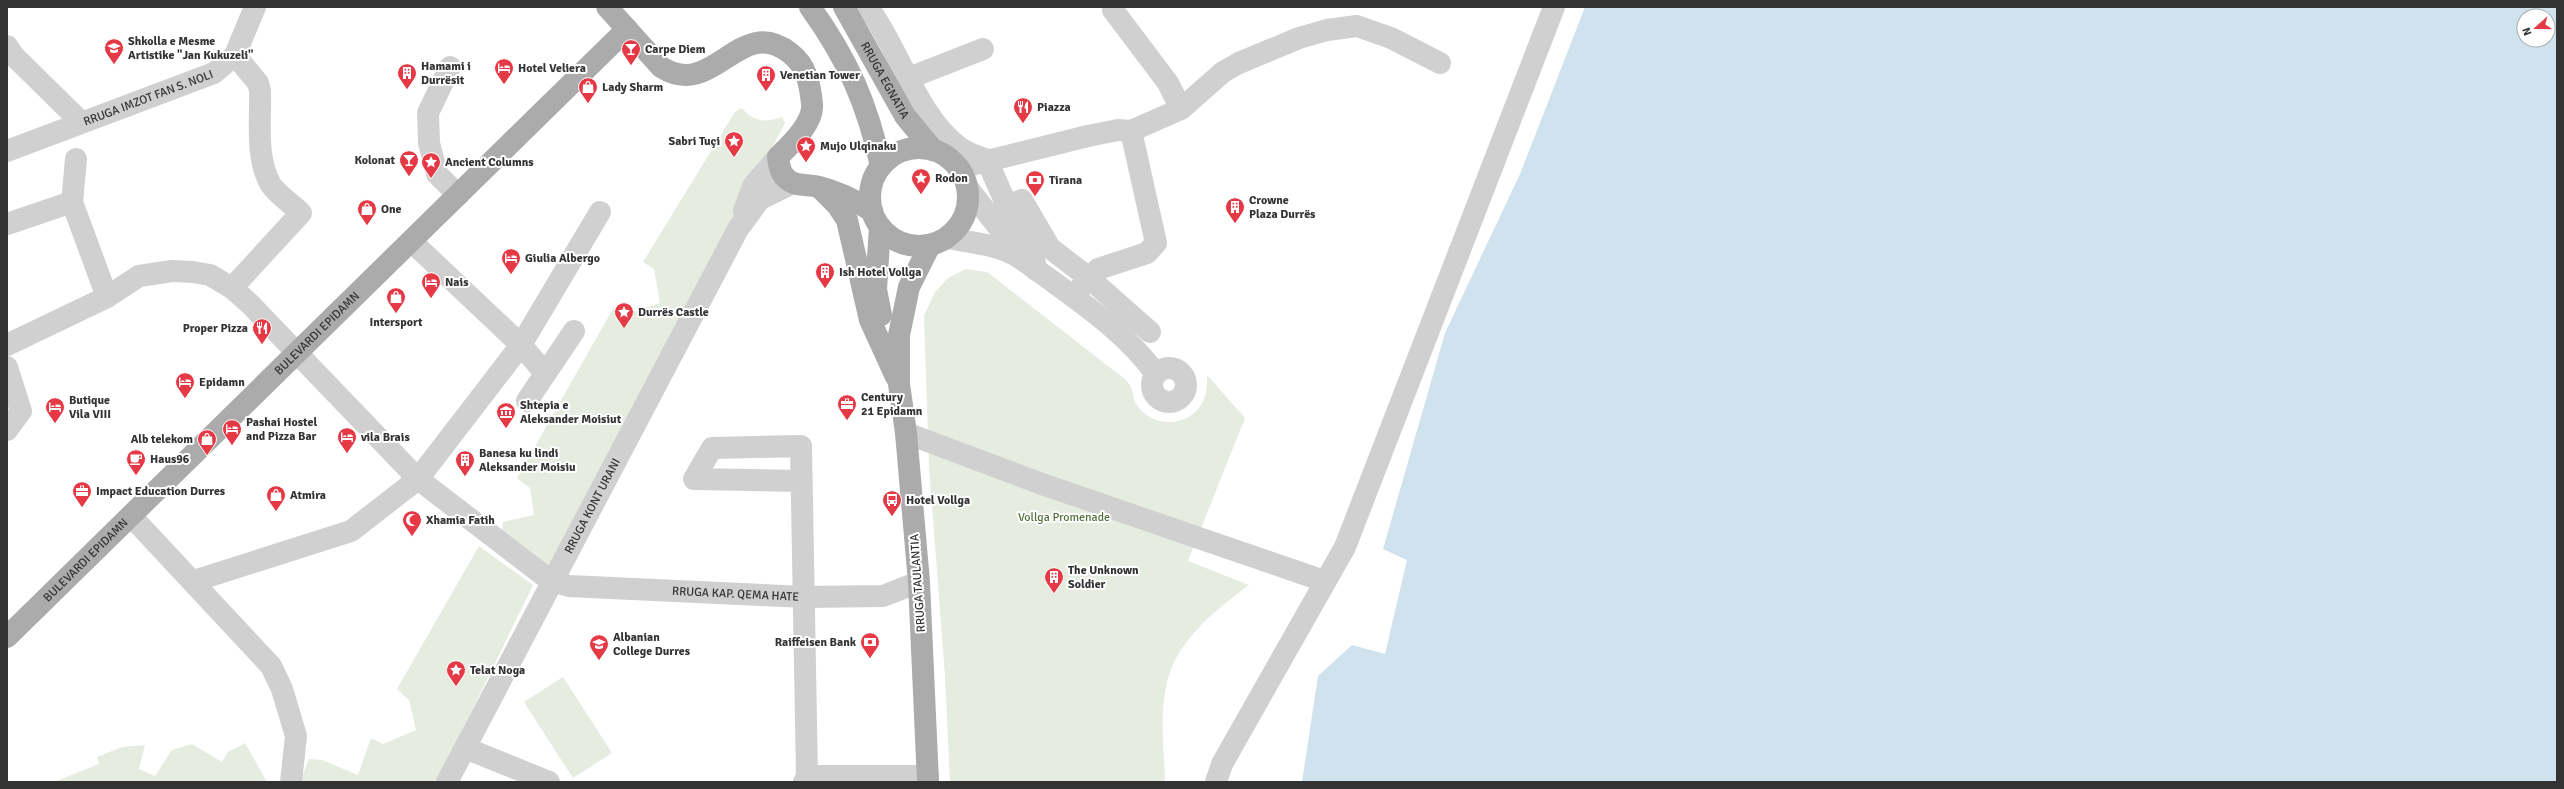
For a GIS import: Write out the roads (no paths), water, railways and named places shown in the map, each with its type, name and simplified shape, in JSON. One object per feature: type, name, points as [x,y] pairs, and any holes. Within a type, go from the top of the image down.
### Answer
[{"type":"main road","name":"RRUGA KONT URANI","points":[[608,7],[660,67],[670,73],[682,76],[716,66],[738,50],[758,41],[779,44],[798,60],[810,82],[813,109],[800,135],[778,157]]},
{"type":"main road","points":[[810,7],[852,75],[866,107],[881,166]]},
{"type":"main road","name":"RRUGA EGNATIA","points":[[844,7],[905,116],[933,150]]},
{"type":"main road","name":"BULEVARDI EPIDAMN","points":[[7,637],[627,29]]},
{"type":"main road","points":[[778,157],[780,168],[786,179],[793,183],[818,186],[853,199],[876,219],[890,237],[902,244],[916,247],[939,242],[956,230],[967,210],[963,177],[947,157],[933,150],[918,148],[905,150],[892,156],[881,166],[871,188],[876,219]]},
{"type":"main road","points":[[818,186],[837,206],[847,220],[870,320],[899,384]]},
{"type":"main road","name":"RRUGA TAULANTIA","points":[[876,219],[876,288],[886,336],[899,384],[906,433],[919,582],[928,779]]},
{"type":"main road","name":"RRUGA TAULANTIA","points":[[899,384],[899,335],[904,306],[913,276],[939,242]]},
{"type":"street","name":"RRUGA IMZOT FAN S. NOLI","points":[[7,151],[80,122],[214,73],[235,55],[255,7]]},
{"type":"street","points":[[868,7],[892,45],[926,110],[946,136],[960,148],[986,160],[1007,206],[1033,251],[1031,266]]},
{"type":"street","points":[[1216,782],[1222,764],[1324,582],[1345,548],[1554,7]]},
{"type":"street","points":[[1113,10],[1168,83],[1181,109]]},
{"type":"street","points":[[1031,266],[963,177],[986,160],[1118,130],[1131,131],[1181,109],[1223,72],[1239,63],[1299,38],[1328,30],[1357,26],[1391,38],[1440,63]]},
{"type":"street","points":[[7,46],[14,56],[80,122]]},
{"type":"street","points":[[909,78],[983,49]]},
{"type":"street","points":[[232,288],[301,213],[272,186],[264,168],[261,149],[260,90],[258,83],[235,55]]},
{"type":"street","points":[[450,67],[428,113],[429,143],[437,174],[458,195]]},
{"type":"street","points":[[1073,296],[1098,268],[1147,253],[1156,243],[1131,131]]},
{"type":"street","name":"RRUGA KONT URANI","points":[[738,229],[753,186],[778,157]]},
{"type":"street","points":[[76,159],[72,202],[107,297]]},
{"type":"street","name":"RRUGA KONT URANI","points":[[447,782],[738,229],[760,199],[793,183]]},
{"type":"street","points":[[1007,206],[1022,200],[1050,248],[1089,278],[1150,332]]},
{"type":"street","points":[[7,224],[72,202]]},
{"type":"street","points":[[194,581],[350,531],[418,479],[521,345],[600,212]]},
{"type":"street","points":[[411,241],[521,345],[545,373]]},
{"type":"street","points":[[939,242],[987,244],[1006,250],[1073,296],[1140,351],[1156,374]]},
{"type":"street","points":[[7,345],[107,297],[139,276],[172,271],[193,272],[210,275],[232,288],[418,479],[552,581]]},
{"type":"street","points":[[527,401],[574,331]]},
{"type":"street","points":[[7,367],[21,411],[7,430]]},
{"type":"street","points":[[906,433],[1042,484],[1324,582]]},
{"type":"street","points":[[802,481],[805,779],[928,779]]},
{"type":"street","points":[[131,516],[194,581],[271,666],[282,689],[296,736],[290,781]]},
{"type":"street","name":"RRUGA KAP. QEMA HATE","points":[[552,581],[569,586],[804,598],[883,596],[919,582]]},
{"type":"street","points":[[465,748],[549,782]]},
{"type":"water","points":[[1585,7],[2557,7],[2557,782],[1302,782],[1318,676],[1352,645],[1385,654],[1407,560],[1383,549],[1445,333],[1520,174]]},
{"type":"place","name":"Shkolla e Mesme Artistike \"Jan Kukuzeli\"","points":[[114,65]]},
{"type":"place","name":"Carpe Diem","points":[[631,66]]},
{"type":"place","name":"Hotel Veliera","points":[[504,85]]},
{"type":"place","name":"Hamami i Durrësit","points":[[407,90]]},
{"type":"place","name":"Venetian Tower","points":[[766,92]]},
{"type":"place","name":"Lady Sharm","points":[[588,104]]},
{"type":"place","name":"Piazza","points":[[1023,124]]},
{"type":"place","name":"Sabri Tuçi","points":[[734,158]]},
{"type":"place","name":"Mujo Ulqinaku","points":[[806,163]]},
{"type":"place","name":"Kolonat","points":[[409,177]]},
{"type":"place","name":"Ancient Columns","points":[[431,179]]},
{"type":"place","name":"Rodon","points":[[921,195]]},
{"type":"place","name":"Tirana","points":[[1035,197]]},
{"type":"place","name":"Crowne Plaza Durrës","points":[[1235,224]]},
{"type":"place","name":"One","points":[[367,226]]},
{"type":"place","name":"Giulia Albergo","points":[[511,275]]},
{"type":"place","name":"Ish Hotel Vollga","points":[[825,289]]},
{"type":"place","name":"Nais","points":[[431,299]]},
{"type":"place","name":"Intersport","points":[[396,314]]},
{"type":"place","name":"Durrës Castle","points":[[624,329]]},
{"type":"place","name":"Proper Pizza","points":[[262,345]]},
{"type":"place","name":"Epidamn","points":[[185,399]]},
{"type":"place","name":"Century 21 Epidamn","points":[[847,421]]},
{"type":"place","name":"Butique Vila VIII","points":[[55,424]]},
{"type":"place","name":"Shtepia e Aleksander Moisiut","points":[[506,429]]},
{"type":"place","name":"Pashai Hostel and Pizza Bar","points":[[232,446]]},
{"type":"place","name":"vila Brais","points":[[347,454]]},
{"type":"place","name":"Alb telekom","points":[[207,456]]},
{"type":"place","name":"Haus96","points":[[136,476]]},
{"type":"place","name":"Banesa ku lindi Aleksander Moisiu","points":[[465,477]]},
{"type":"place","name":"Impact Education Durres","points":[[82,508]]},
{"type":"place","name":"Atmira","points":[[276,512]]},
{"type":"place","name":"Hotel Vollga","points":[[892,517]]},
{"type":"place","name":"Xhamia Fatih","points":[[412,537]]},
{"type":"place","name":"The Unknown Soldier","points":[[1054,594]]},
{"type":"place","name":"Raiffeisen Bank","points":[[870,659]]},
{"type":"place","name":"Albanian College Durres","points":[[599,661]]},
{"type":"place","name":"Telat Noga","points":[[456,687]]},
{"type":"park label","name":"Vollga Promenade","points":[[1064,517]]}]
